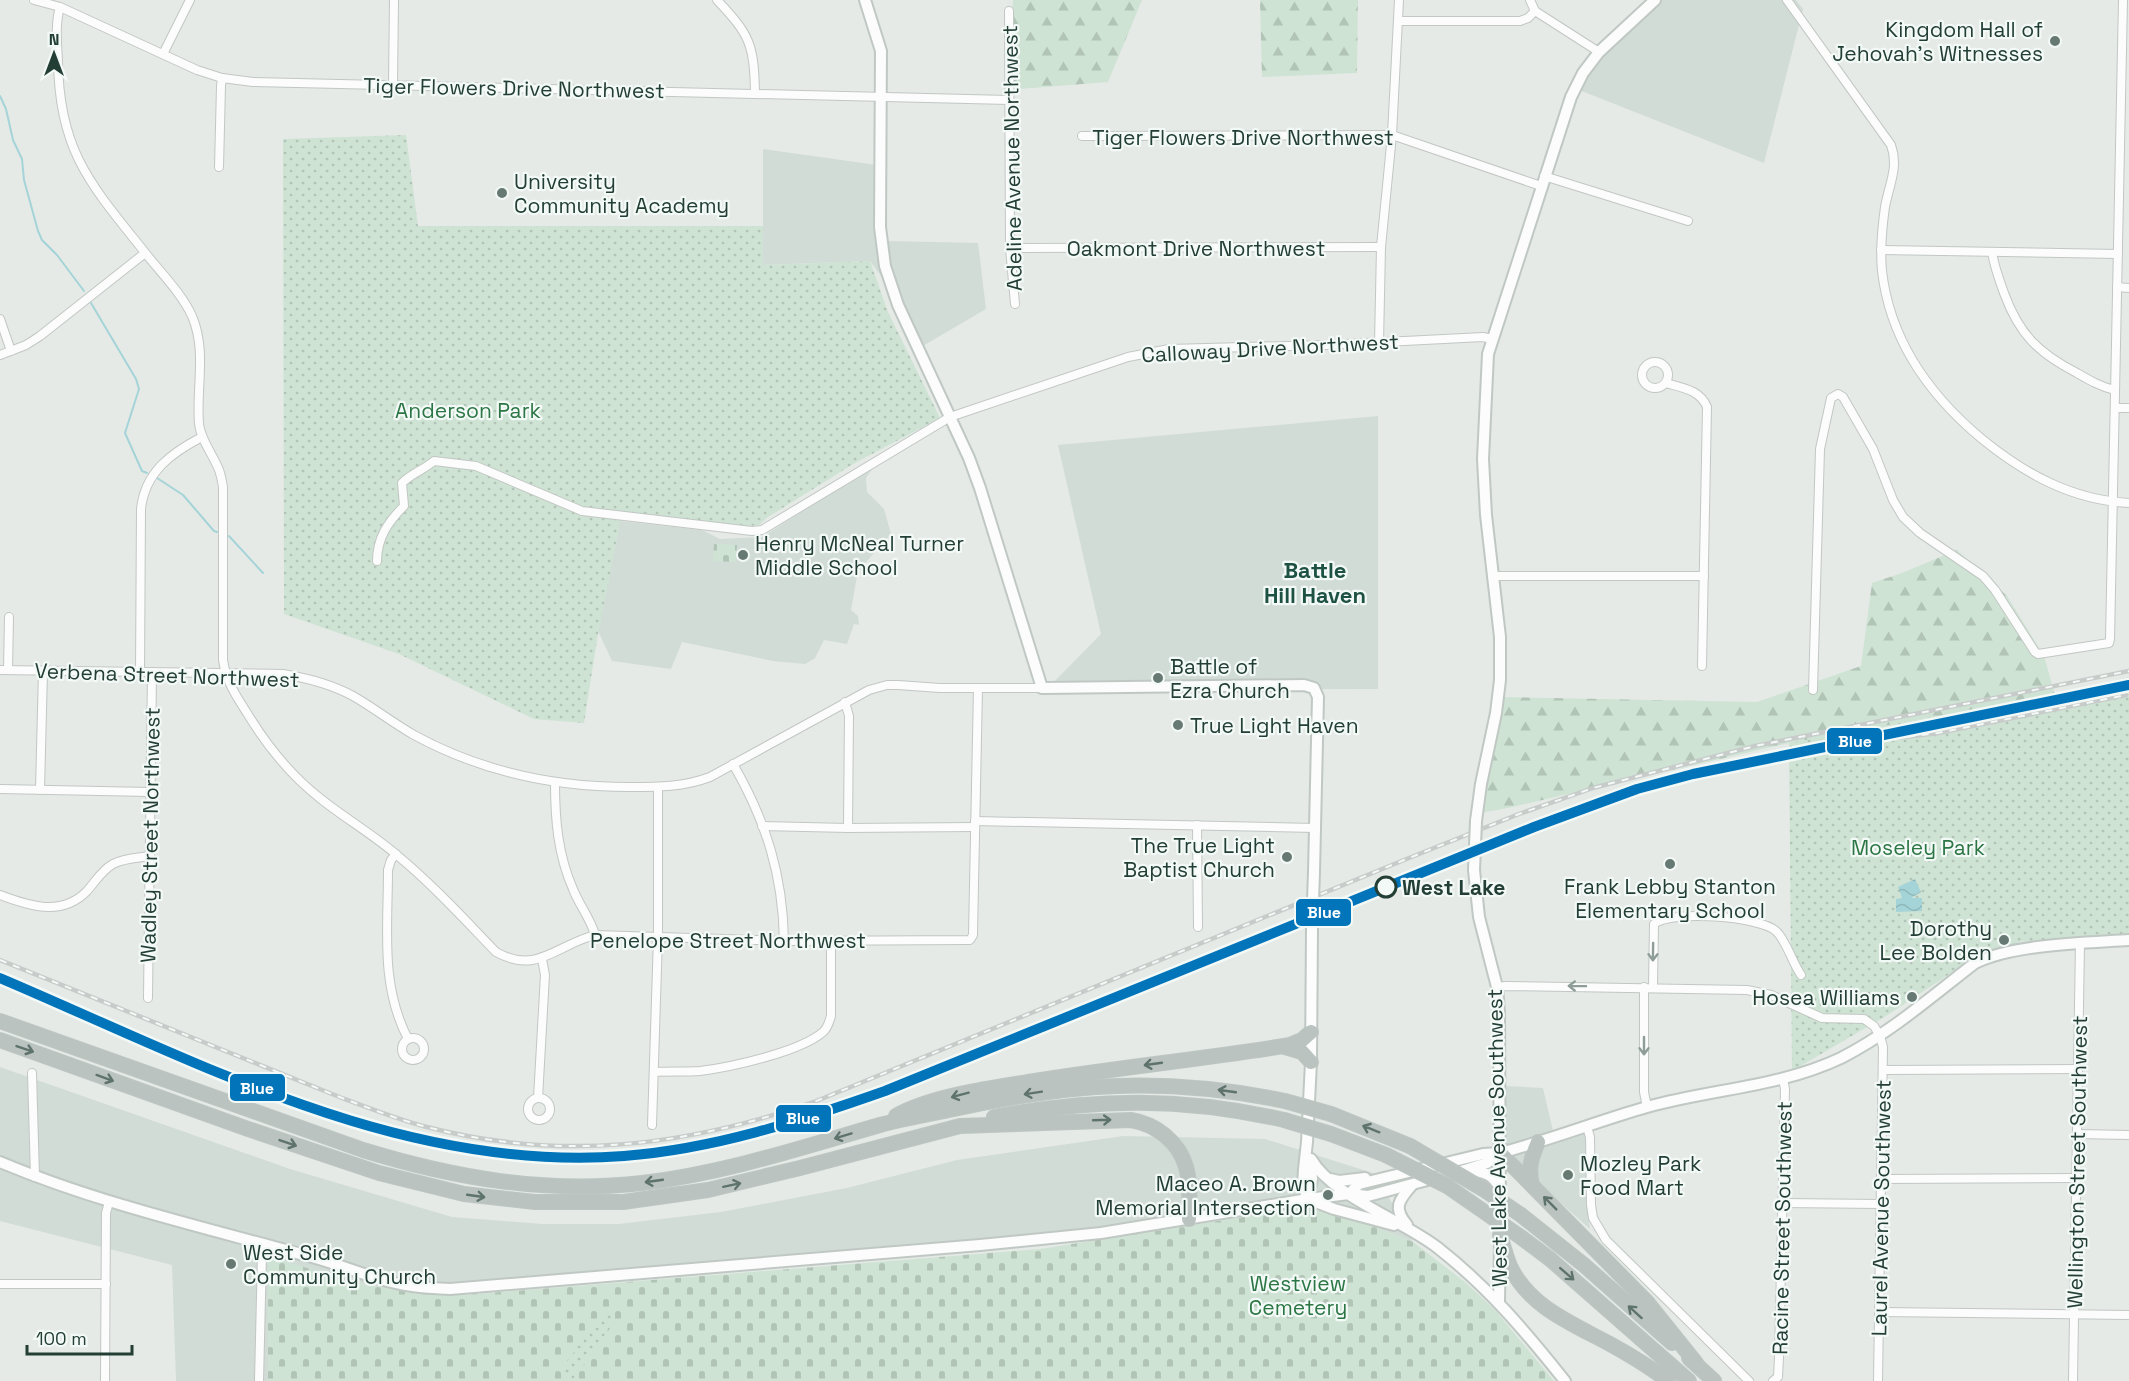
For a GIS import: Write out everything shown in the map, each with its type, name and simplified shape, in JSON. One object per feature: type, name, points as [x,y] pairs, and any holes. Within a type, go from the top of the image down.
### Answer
[{"type":"highway","points":[[0,1021],[363,1150],[439,1171],[500,1182],[544,1186],[596,1186],[666,1179],[788,1154],[882,1125],[1001,1098],[1050,1090],[1105,1085],[1180,1085],[1233,1091],[1285,1101],[1331,1114],[1410,1146],[1483,1189],[1521,1215],[1584,1265],[1714,1381]]},
{"type":"highway","points":[[882,1125],[908,1109],[970,1092],[1283,1046],[1296,1043],[1311,1032]]},
{"type":"highway","points":[[0,1040],[248,1129],[379,1173],[464,1194],[535,1202],[623,1202],[708,1190],[960,1126],[1038,1110],[1125,1101],[1211,1106],[1284,1120],[1331,1134],[1386,1155],[1447,1186],[1550,1259],[1689,1381]]},
{"type":"highway","points":[[1283,1046],[1302,1052],[1311,1062]]},
{"type":"highway","points":[[960,1126],[1113,1120],[1131,1120],[1146,1124],[1170,1139],[1186,1166],[1189,1219]]},
{"type":"highway","points":[[1532,1185],[1529,1173],[1538,1142]]},
{"type":"highway","points":[[1500,1153],[1647,1302],[1696,1363]]},
{"type":"highway","points":[[1500,1235],[1510,1265],[1518,1278],[1543,1305],[1562,1319],[1633,1357],[1668,1381]]},
{"type":"main road","points":[[865,0],[881,51],[880,227],[885,266],[898,305],[980,488],[1042,688],[1304,684],[1314,688],[1318,697],[1311,1062],[1303,1186],[1308,1199],[1334,1209],[1411,1230]]},
{"type":"main road","name":"West Lake Avenue Southwest","points":[[1499,1301],[1499,1012],[1497,987],[1479,917],[1474,870],[1476,820],[1500,680],[1500,637],[1483,459],[1488,354],[1571,97],[1583,73],[1599,52],[1655,0]]},
{"type":"main road","points":[[1349,1194],[1359,1184],[1483,1154],[1500,1153],[1647,1107],[1783,1079],[1839,1059],[1880,1036],[1975,963],[1989,956],[2003,952],[2080,943],[2129,940]]},
{"type":"main road","points":[[1307,1142],[1312,1179],[1308,1199]]},
{"type":"main road","points":[[1325,1178],[1339,1180],[1368,1177],[1482,1149],[1500,1153]]},
{"type":"main road","points":[[0,1162],[34,1177],[109,1202],[330,1262],[406,1286],[466,1288],[1047,1240],[1308,1199],[1349,1194],[1368,1196],[1487,1163],[1500,1153]]},
{"type":"main road","points":[[1311,1160],[1325,1178],[1411,1230],[1462,1267],[1499,1301],[1565,1381]]},
{"type":"main road","points":[[1468,1169],[1490,1175],[1496,1181],[1499,1189]]},
{"type":"main road","points":[[1411,1230],[1402,1218],[1398,1205],[1400,1199],[1412,1185]]},
{"type":"street","name":"Tiger Flowers Drive Northwest","points":[[34,0],[60,7],[197,70],[222,78],[253,82],[1009,100]]},
{"type":"street","points":[[163,54],[190,0]]},
{"type":"street","points":[[393,85],[394,0]]},
{"type":"street","points":[[717,0],[736,21],[751,47],[755,93]]},
{"type":"street","points":[[1379,343],[1381,247],[1392,135],[1399,0]]},
{"type":"street","points":[[1530,0],[1535,10],[1599,52]]},
{"type":"street","points":[[1787,0],[1891,145],[1895,166],[1886,204],[1881,250],[1886,291],[1898,333],[1918,370],[1943,404],[1999,453],[2029,473],[2068,492],[2113,502],[2129,503]]},
{"type":"street","points":[[1813,690],[1820,449],[1832,398],[1838,394],[1843,397],[1873,449],[1893,500],[1904,517],[1920,533],[1983,576],[1995,590],[2035,652],[2038,654],[2105,645],[2110,639],[2117,287],[2125,76],[2123,0]]},
{"type":"street","points":[[60,7],[57,18],[58,86],[69,140],[94,190],[183,301],[196,327],[200,352],[202,437],[159,467],[149,480],[142,495],[140,672]]},
{"type":"street","points":[[1398,21],[1520,21],[1528,18],[1535,10]]},
{"type":"street","name":"Adeline Avenue Northwest","points":[[1009,11],[1010,249],[1015,304]]},
{"type":"street","points":[[219,167],[222,78]]},
{"type":"street","name":"Tiger Flowers Drive Northwest","points":[[1082,136],[1392,135],[1542,181],[1688,221]]},
{"type":"street","name":"Oakmont Drive Northwest","points":[[1010,249],[1381,247]]},
{"type":"street","points":[[1881,250],[2118,254]]},
{"type":"street","points":[[1992,252],[2010,309],[2029,340],[2056,362],[2105,388],[2115,390]]},
{"type":"street","points":[[0,355],[40,336],[145,253]]},
{"type":"street","points":[[2117,287],[2129,288]]},
{"type":"street","points":[[0,319],[11,351]]},
{"type":"street","name":"Calloway Drive Northwest","points":[[377,561],[378,543],[385,527],[404,506],[402,483],[434,462],[476,466],[582,511],[755,530],[771,526],[950,417],[1149,351],[1484,337],[1492,339]]},
{"type":"street","points":[[1666,383],[1697,393],[1704,399],[1707,407],[1702,666]]},
{"type":"street","points":[[2115,408],[2129,408]]},
{"type":"street","name":"Penelope Street Northwest","points":[[202,437],[219,470],[223,487],[223,660],[231,687],[258,732],[294,776],[321,800],[396,854],[429,883],[496,952],[507,958],[519,961],[542,959],[584,938],[595,935],[784,941],[967,941],[973,935],[974,921],[974,824]]},
{"type":"street","points":[[1494,576],[1704,576]]},
{"type":"street","points":[[4,670],[9,617]]},
{"type":"street","name":"Verbena Street Northwest","points":[[4,670],[283,674],[321,682],[351,695],[414,735],[456,756],[506,773],[555,783],[598,787],[658,787],[696,783],[845,702],[869,690],[887,685],[1042,688]]},
{"type":"street","points":[[40,790],[43,671]]},
{"type":"street","name":"Wadley Street Northwest","points":[[148,998],[152,672]]},
{"type":"street","points":[[974,824],[978,688]]},
{"type":"street","points":[[845,702],[849,716],[848,828]]},
{"type":"street","points":[[733,764],[751,795],[780,885],[784,941]]},
{"type":"street","points":[[555,783],[555,819],[562,859],[573,890],[595,935]]},
{"type":"street","points":[[652,1125],[658,937],[658,787]]},
{"type":"street","points":[[0,789],[150,792]]},
{"type":"street","points":[[762,826],[848,828],[974,824],[1315,828]]},
{"type":"street","points":[[1197,825],[1198,927]]},
{"type":"street","points":[[396,854],[388,870],[388,974],[393,1004],[408,1039]]},
{"type":"street","points":[[0,895],[39,908],[55,907],[71,902],[85,893],[113,864],[127,859],[150,856]]},
{"type":"street","points":[[1647,1107],[1644,1092],[1648,987],[1654,924],[1659,920],[1673,917],[1720,917],[1756,921],[1767,925],[1782,938],[1792,962],[1801,975]]},
{"type":"street","points":[[654,1072],[698,1071],[738,1065],[779,1053],[822,1033],[828,1026],[831,1016],[831,941]]},
{"type":"street","name":"Wellington Street Southwest","points":[[2073,1381],[2080,943]]},
{"type":"street","points":[[538,1098],[545,975],[542,959]]},
{"type":"street","points":[[1497,987],[1648,987],[1747,990],[1771,995],[1822,1018],[1864,1019],[1874,1026],[1880,1036]]},
{"type":"street","name":"Laurel Avenue Southwest","points":[[1878,1381],[1883,1070],[1883,1047],[1880,1036]]},
{"type":"street","points":[[1883,1070],[2078,1069]]},
{"type":"street","points":[[32,1072],[34,1177]]},
{"type":"street","name":"Racine Street Southwest","points":[[1776,1379],[1783,1203],[1785,1089],[1783,1079]]},
{"type":"street","points":[[1587,1127],[1590,1137],[1591,1205],[1596,1225],[1606,1240],[1749,1381]]},
{"type":"street","points":[[2077,1134],[2129,1135]]},
{"type":"street","points":[[1881,1179],[2075,1178]]},
{"type":"street","points":[[105,1381],[106,1213],[109,1202]]},
{"type":"street","points":[[1783,1203],[1881,1204]]},
{"type":"street","points":[[259,1381],[264,1244]]},
{"type":"street","points":[[0,1284],[106,1284]]},
{"type":"street","points":[[1879,1312],[2129,1315]]},
{"type":"shaded area","points":[[1662,0],[1796,0],[1803,9],[1764,163],[1574,88],[1602,49]]},
{"type":"shaded area","points":[[763,149],[884,166],[887,241],[978,243],[986,309],[921,347],[901,303],[870,261],[763,265]]},
{"type":"shaded area","points":[[1378,416],[1378,689],[1046,690],[1101,634],[1058,445]]},
{"type":"shaded area","name":"Henry McNeal Turner Middle School","points":[[875,465],[866,478],[867,492],[884,509],[891,534],[858,571],[851,610],[858,616],[859,625],[854,624],[847,644],[824,640],[815,658],[805,664],[773,661],[682,642],[671,669],[612,661],[598,631],[620,521],[702,530],[720,539],[762,537]]},
{"type":"shaded area","points":[[0,1067],[290,1169],[452,1217],[543,1224],[618,1224],[721,1212],[847,1188],[957,1160],[1123,1136],[1265,1139],[1376,1174],[1413,1242],[1344,1215],[1294,1209],[1123,1231],[681,1271],[396,1290],[349,1281],[268,1257],[268,1381],[176,1381],[172,1265],[0,1221]]},
{"type":"shaded area","points":[[1505,1086],[1543,1088],[1553,1131],[1583,1121],[1586,1137],[1587,1206],[1590,1229],[1518,1165],[1504,1147]]},
{"type":"green space","points":[[1013,0],[1142,0],[1108,82],[1006,90]]},
{"type":"green space","points":[[1260,0],[1358,0],[1357,73],[1262,77]]},
{"type":"green space","name":"Anderson Park","points":[[406,135],[418,226],[763,226],[763,265],[870,261],[888,312],[940,418],[855,463],[768,517],[759,525],[748,526],[622,512],[597,640],[584,723],[534,719],[399,654],[284,614],[283,139]]},
{"type":"green space","points":[[714,544],[737,545],[736,562],[713,561]]},
{"type":"green space","points":[[1957,550],[2007,596],[2044,656],[2055,695],[1789,743],[1479,813],[1497,697],[1757,702],[1861,666],[1872,583]]},
{"type":"green space","name":"Moseley Park","points":[[2129,677],[2129,935],[2057,944],[2022,941],[1963,965],[1886,1016],[1792,1071],[1789,743],[2055,695]]},
{"type":"green space","name":"Westview Cemetery","points":[[1294,1209],[1344,1215],[1413,1242],[1465,1282],[1495,1310],[1554,1381],[268,1381],[268,1256],[349,1281],[396,1290],[464,1295],[1040,1249]]},
{"type":"green space","points":[[604,1315],[612,1315],[614,1320],[612,1327],[606,1331],[598,1347],[591,1350],[590,1356],[585,1359],[584,1367],[575,1372],[571,1380],[559,1371],[591,1328],[597,1324],[598,1319]]},
{"type":"water","points":[[1915,879],[1921,892],[1911,898],[1922,898],[1922,911],[1896,912],[1896,899],[1902,898],[1898,887]]},
{"type":"waterway","points":[[0,96],[6,109],[13,140],[22,159],[24,180],[38,231],[42,240],[57,255],[84,291]]},
{"type":"waterway","points":[[91,303],[136,379],[139,389],[125,433],[142,471],[147,473]]},
{"type":"waterway","points":[[157,478],[183,495],[217,532]]},
{"type":"waterway","points":[[229,536],[263,573]]},
{"type":"railway","points":[[0,960],[337,1096],[423,1126],[473,1137],[523,1144],[572,1146],[669,1139],[717,1130],[814,1102],[1409,858],[1519,814],[1593,788],[1755,746],[2129,671]]},
{"type":"railway","points":[[1880,740],[1938,733],[2126,695]]},
{"type":"transit line","name":"Blue","points":[[0,978],[226,1076],[303,1105],[381,1129],[460,1147],[541,1157],[624,1156],[658,1152],[756,1132],[885,1091],[1534,827],[1637,789],[1693,774],[2129,685]]},
{"type":"place","name":"Kingdom Hall of Jehovah’s Witnesses","points":[[2055,41]]},
{"type":"place","name":"University Community Academy","points":[[502,193]]},
{"type":"place","name":"Henry McNeal Turner Middle School","points":[[743,555]]},
{"type":"place","name":"Battle of Ezra Church","points":[[1158,678]]},
{"type":"place","name":"True Light Haven","points":[[1178,725]]},
{"type":"place","name":"The True Light Baptist Church","points":[[1287,857]]},
{"type":"place","name":"Frank Lebby Stanton Elementary School","points":[[1670,864]]},
{"type":"place","name":"West Lake","points":[[1386,887]]},
{"type":"place","name":"Dorothy Lee Bolden","points":[[2004,940]]},
{"type":"place","name":"Hosea Williams","points":[[1912,997]]},
{"type":"place","name":"Mozley Park Food Mart","points":[[1568,1175]]},
{"type":"place","name":"Maceo A. Brown Memorial Intersection","points":[[1328,1195]]},
{"type":"place","name":"West Side Community Church","points":[[231,1264]]},
{"type":"district","name":"Battle Hill Haven","points":[[1315,582]]}]
